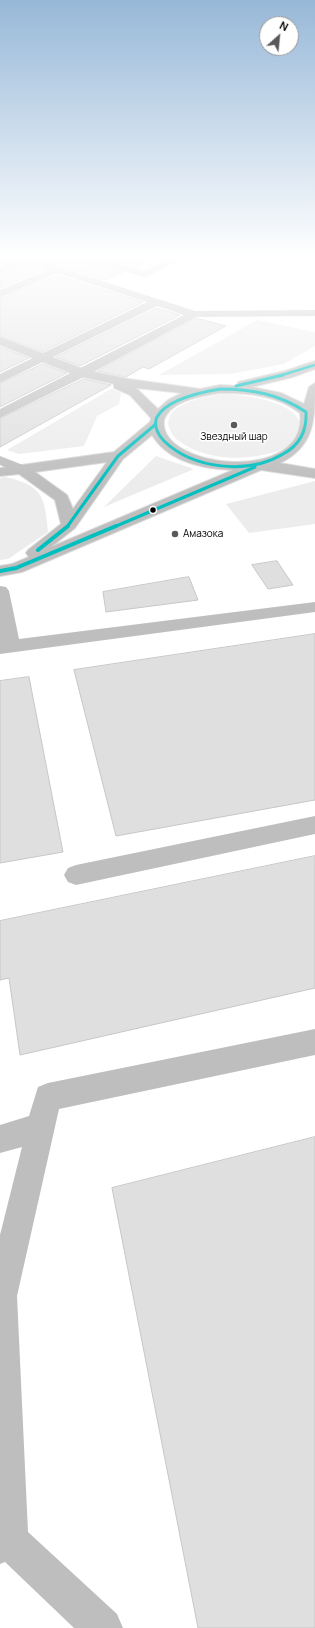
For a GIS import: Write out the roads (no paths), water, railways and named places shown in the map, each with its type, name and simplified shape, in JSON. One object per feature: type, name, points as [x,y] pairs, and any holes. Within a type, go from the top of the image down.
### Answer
[{"type":"main road","points":[[0,379],[95,332]]},
{"type":"main road","points":[[0,414],[160,332]]},
{"type":"main road","points":[[0,341],[82,373],[151,387],[205,391]]},
{"type":"main road","points":[[8,570],[69,524],[118,456],[157,420],[164,408],[175,401],[205,391],[263,381],[315,365]]},
{"type":"main road","points":[[103,378],[135,392],[157,420],[158,435],[169,447],[186,456],[208,463],[233,466],[259,465],[304,471],[315,474]]},
{"type":"main road","points":[[8,570],[259,465],[284,459],[299,451],[309,442],[314,432],[310,406],[315,387]]},
{"type":"main road","points":[[220,389],[242,389],[264,392],[283,398],[300,406],[313,421]]},
{"type":"main road","points":[[0,472],[118,456]]},
{"type":"main road","points":[[0,460],[22,470],[62,498],[69,524]]},
{"type":"main road","points":[[0,591],[5,647],[315,607]]},
{"type":"main road","points":[[76,875],[315,825]]},
{"type":"main road","points":[[103,1628],[5,1543],[1,1296],[48,1097],[315,1042]]},
{"type":"main road","points":[[0,1139],[41,1127]]},
{"type":"place","name":"Звездный шар","points":[[234,425]]},
{"type":"place","name":"Амазока","points":[[175,534]]}]
